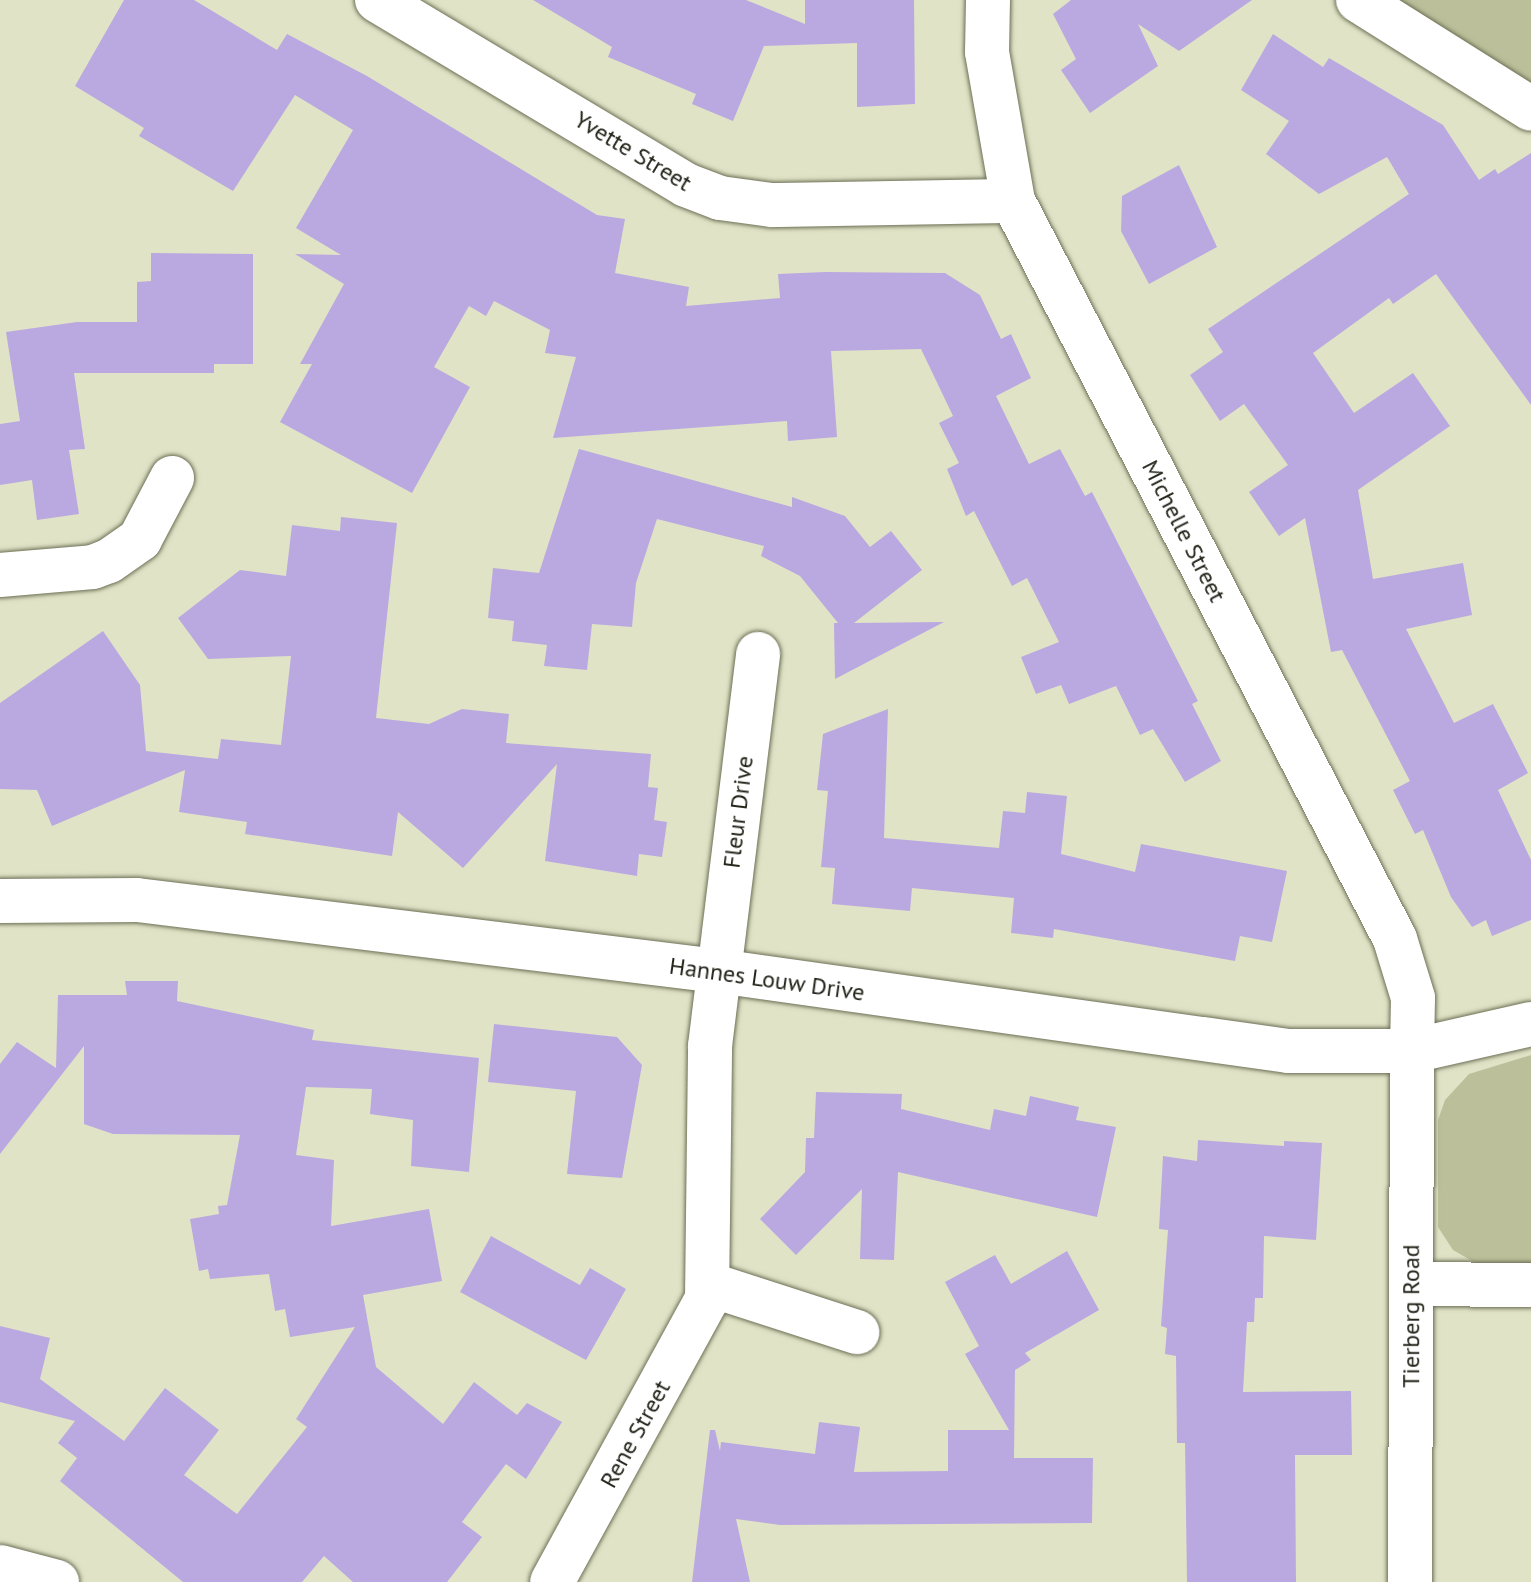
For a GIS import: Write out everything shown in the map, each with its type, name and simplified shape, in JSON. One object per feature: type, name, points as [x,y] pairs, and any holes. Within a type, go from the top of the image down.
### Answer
[{"type":"street","name":"Yvette Street","points":[[377,0],[686,185],[720,198],[772,205],[1013,201]]},
{"type":"street","name":"Michelle Street","points":[[988,0],[987,52],[1013,201],[1395,939],[1413,998],[1412,1051]]},
{"type":"street","points":[[1358,0],[1531,109]]},
{"type":"street","points":[[0,575],[93,567],[109,561],[140,539],[172,478]]},
{"type":"street","name":"Fleur Drive","points":[[718,971],[758,654]]},
{"type":"street","name":"Hannes Louw Drive","points":[[0,901],[89,896],[137,900],[718,971],[1288,1051],[1412,1051],[1531,1024]]},
{"type":"street","name":"Rene Street","points":[[552,1582],[702,1315],[708,1284],[707,1105],[718,971]]},
{"type":"street","name":"Tierberg Road","points":[[1410,1582],[1412,1051]]},
{"type":"street","points":[[708,1284],[857,1332]]},
{"type":"street","points":[[1412,1284],[1531,1285]]},
{"type":"street","points":[[0,1567],[57,1582]]},
{"type":"green space","points":[[1391,0],[1531,0],[1531,89]]},
{"type":"green space","points":[[1531,1055],[1531,1267],[1479,1265],[1453,1250],[1438,1227],[1438,1120],[1445,1100],[1469,1074]]},
{"type":"building","points":[[124,0],[194,0],[277,50],[287,34],[367,76],[597,215],[625,219],[615,273],[689,287],[686,306],[780,298],[778,274],[825,272],[945,273],[980,295],[1001,339],[1011,334],[1031,378],[996,396],[1029,464],[1060,449],[1085,496],[1092,492],[1198,701],[1192,704],[1221,761],[1185,782],[1153,729],[1140,735],[1116,686],[1069,704],[1061,685],[1036,694],[1021,657],[1059,642],[1027,578],[1012,586],[974,511],[966,516],[947,469],[959,463],[939,423],[953,416],[921,349],[831,351],[837,437],[788,441],[787,421],[553,438],[576,357],[545,353],[550,330],[494,301],[486,316],[469,306],[434,367],[470,387],[412,493],[280,422],[312,364],[300,364],[344,284],[295,254],[341,255],[296,228],[353,130],[295,95],[233,191],[139,136],[144,128],[75,86]]},
{"type":"building","points":[[533,0],[746,0],[805,24],[805,0],[914,0],[915,104],[857,107],[857,43],[764,46],[733,121],[692,104],[696,94],[608,57],[612,47]]},
{"type":"building","points":[[1071,0],[1252,0],[1179,51],[1138,24],[1158,66],[1090,113],[1061,70],[1076,59],[1053,14]]},
{"type":"building","points":[[1273,34],[1323,67],[1329,58],[1443,125],[1479,180],[1495,169],[1498,174],[1531,153],[1531,405],[1436,274],[1393,304],[1389,298],[1313,353],[1354,413],[1413,373],[1450,426],[1358,490],[1373,579],[1463,563],[1472,615],[1406,629],[1454,723],[1493,704],[1528,773],[1498,790],[1531,860],[1531,920],[1492,936],[1486,920],[1472,927],[1451,897],[1423,830],[1415,834],[1393,790],[1410,781],[1342,650],[1331,652],[1305,518],[1279,536],[1249,492],[1288,465],[1244,404],[1220,421],[1190,375],[1223,352],[1208,329],[1409,194],[1387,157],[1319,194],[1266,154],[1289,121],[1241,90]]},
{"type":"building","points":[[1179,165],[1217,247],[1149,284],[1121,231],[1122,196]]},
{"type":"building","points":[[151,253],[253,254],[253,364],[214,364],[214,373],[74,373],[85,449],[69,450],[79,514],[37,520],[32,480],[0,485],[0,424],[20,421],[6,332],[77,322],[137,322],[137,282],[151,281]]},
{"type":"building","points":[[579,449],[792,507],[792,497],[845,516],[870,547],[891,531],[922,570],[854,623],[944,622],[835,679],[834,623],[838,623],[800,576],[761,556],[764,546],[657,519],[636,583],[632,627],[592,624],[587,670],[544,666],[547,645],[512,641],[514,621],[488,618],[493,568],[539,573]]},
{"type":"building","points":[[341,517],[397,523],[376,718],[429,724],[462,709],[509,714],[506,743],[651,754],[648,787],[658,788],[654,820],[667,822],[662,857],[639,854],[637,876],[545,861],[557,764],[463,868],[398,812],[392,856],[245,834],[247,822],[179,812],[185,770],[52,826],[37,790],[0,789],[0,703],[103,631],[140,685],[146,751],[218,759],[221,739],[281,745],[291,656],[208,659],[178,618],[240,570],[286,576],[292,525],[340,531]]},
{"type":"building","points":[[888,709],[884,838],[999,848],[1003,811],[1025,813],[1027,792],[1067,796],[1061,854],[1135,872],[1141,844],[1287,871],[1272,942],[1240,936],[1235,961],[1054,929],[1053,938],[1011,933],[1014,898],[912,888],[910,911],[832,904],[835,868],[821,867],[828,791],[817,790],[823,734]]},
{"type":"building","points":[[125,981],[178,981],[177,1001],[314,1030],[312,1040],[479,1058],[469,1172],[411,1166],[413,1120],[370,1114],[372,1089],[306,1087],[296,1155],[334,1160],[331,1226],[429,1209],[442,1281],[363,1295],[376,1367],[443,1424],[474,1382],[517,1415],[527,1403],[562,1422],[526,1479],[506,1464],[462,1522],[482,1537],[447,1582],[353,1582],[324,1556],[302,1582],[183,1582],[60,1481],[77,1458],[58,1443],[75,1421],[0,1402],[0,1326],[50,1338],[40,1379],[124,1441],[165,1388],[219,1430],[184,1475],[237,1514],[307,1427],[296,1419],[355,1327],[290,1337],[285,1309],[275,1311],[269,1274],[210,1279],[208,1269],[199,1271],[190,1219],[219,1214],[218,1206],[227,1205],[240,1135],[113,1134],[84,1124],[84,1046],[0,1154],[0,1064],[17,1042],[56,1068],[58,995],[127,995]]},
{"type":"building","points":[[494,1024],[617,1037],[642,1065],[622,1178],[567,1174],[576,1091],[488,1082]]},
{"type":"building","points":[[816,1092],[902,1094],[901,1109],[990,1130],[994,1109],[1026,1116],[1030,1096],[1079,1107],[1076,1120],[1116,1127],[1097,1217],[898,1172],[894,1260],[860,1259],[862,1189],[796,1255],[760,1219],[805,1172],[806,1138],[814,1138]]},
{"type":"building","points":[[1198,1140],[1284,1146],[1284,1141],[1322,1143],[1316,1240],[1264,1236],[1263,1298],[1255,1298],[1254,1322],[1247,1322],[1243,1392],[1351,1391],[1352,1455],[1295,1455],[1296,1582],[1187,1582],[1185,1443],[1177,1443],[1176,1356],[1165,1354],[1167,1328],[1161,1326],[1168,1230],[1159,1229],[1163,1156],[1197,1161]]},
{"type":"building","points":[[491,1236],[580,1285],[590,1268],[626,1289],[586,1360],[460,1292]]},
{"type":"building","points":[[1067,1251],[1099,1310],[1025,1353],[1031,1360],[1015,1370],[1014,1458],[1093,1458],[1092,1523],[780,1525],[736,1519],[750,1582],[692,1582],[710,1430],[715,1430],[720,1451],[721,1442],[815,1454],[819,1422],[860,1427],[854,1472],[948,1471],[948,1430],[1009,1430],[965,1354],[979,1346],[945,1282],[995,1255],[1011,1284]]}]
